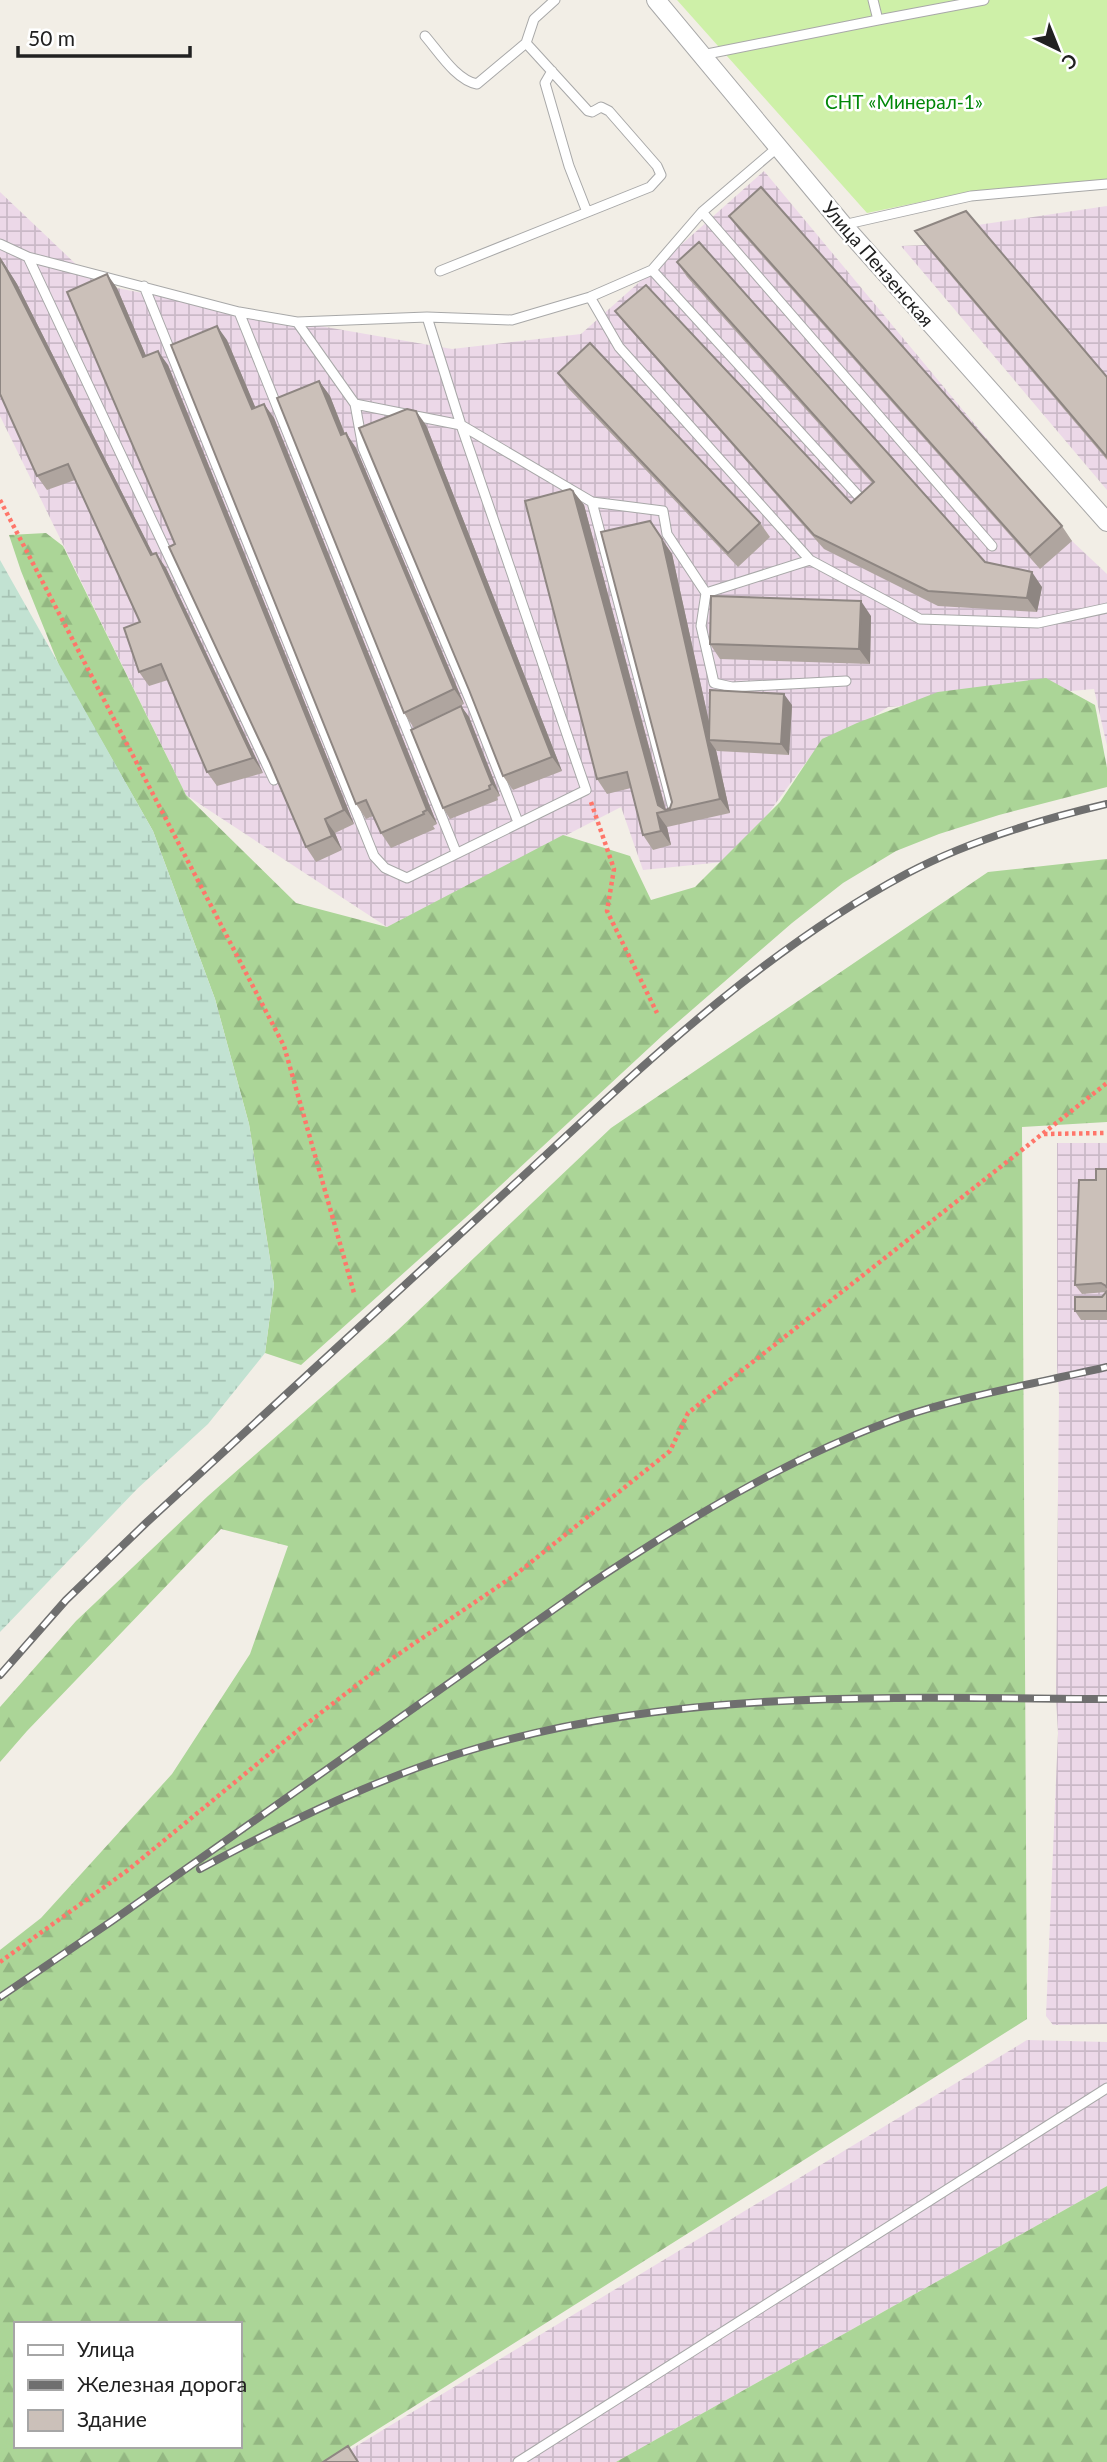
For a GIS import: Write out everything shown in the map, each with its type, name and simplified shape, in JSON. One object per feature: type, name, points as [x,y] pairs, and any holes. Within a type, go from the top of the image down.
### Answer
[{"type":"street","name":"Улица Пензенская","points":[[656,0],[843,225],[1107,522]]},
{"type":"lane","points":[[425,36],[460,75],[468,82],[477,84],[526,43],[534,19],[555,0]]},
{"type":"lane","points":[[873,0],[878,20]]},
{"type":"lane","points":[[702,55],[985,0]]},
{"type":"lane","points":[[440,271],[650,187],[661,175],[660,170],[609,111],[601,107],[592,112],[587,111],[526,43]]},
{"type":"lane","points":[[552,71],[545,83],[569,166],[587,212]]},
{"type":"lane","points":[[0,244],[28,257],[239,313],[297,322],[427,317],[512,320],[590,297],[652,270],[702,212],[778,147]]},
{"type":"lane","points":[[843,225],[971,196],[1107,184]]},
{"type":"lane","points":[[702,212],[992,546]]},
{"type":"lane","points":[[28,257],[274,780]]},
{"type":"lane","points":[[652,270],[862,500]]},
{"type":"lane","points":[[144,286],[374,856],[385,868],[407,878],[586,790],[461,425],[427,317]]},
{"type":"lane","points":[[590,297],[619,346],[810,560],[920,619],[1038,623],[1107,608]]},
{"type":"lane","points":[[239,313],[456,852]]},
{"type":"lane","points":[[297,322],[355,404],[363,448],[519,822]]},
{"type":"lane","points":[[355,404],[461,425],[592,502],[663,511],[667,534],[706,593],[701,626],[714,683],[732,687],[846,681]]},
{"type":"lane","points":[[592,502],[676,818]]},
{"type":"lane","points":[[706,593],[810,560]]},
{"type":"lane","points":[[461,713],[473,707]]},
{"type":"lane","points":[[411,737],[423,731]]},
{"type":"lane","points":[[519,2462],[1107,2088]]},
{"type":"path","points":[[0,500],[284,1046],[354,1293]]},
{"type":"path","points":[[586,790],[614,869],[607,911],[657,1013]]},
{"type":"path","points":[[0,1962],[128,1870],[296,1732],[373,1673],[516,1575],[670,1451],[688,1413],[1107,1083]]},
{"type":"path","points":[[1043,1134],[1107,1133]]},
{"type":"shaded area","points":[[764,171],[1072,541],[1107,574],[1107,746],[1094,689],[888,707],[810,757],[733,861],[643,870],[621,807],[387,927],[186,795],[0,416],[0,192],[102,289],[117,288],[452,349],[581,334]]},
{"type":"shaded area","points":[[1107,206],[1107,490],[901,246],[925,245],[951,229]]},
{"type":"shaded area","points":[[1057,1143],[1107,1143],[1107,2024],[1053,2025],[1046,2016],[1058,1733]]},
{"type":"shaded area","points":[[1027,2040],[1107,2042],[1107,2186],[616,2462],[330,2462]]},
{"type":"green space","name":"СНТ «Минерал-1»","points":[[677,0],[1107,0],[1107,182],[945,197],[867,213]]},
{"type":"green space","points":[[46,533],[63,546],[186,795],[296,903],[387,927],[563,835],[630,856],[651,900],[695,887],[780,802],[822,739],[938,692],[1046,678],[1095,705],[1107,768],[1107,787],[999,815],[939,834],[896,851],[843,883],[792,923],[663,1035],[301,1365],[265,1353],[274,1285],[249,1124],[215,999],[153,831],[60,668],[9,535]]},
{"type":"green space","points":[[0,560],[153,831],[215,999],[249,1124],[274,1285],[265,1353],[208,1424],[137,1489],[0,1632]]},
{"type":"green space","points":[[1107,859],[1107,1122],[1022,1127],[1027,2019],[326,2462],[0,2462],[0,1950],[41,1918],[172,1774],[250,1654],[288,1546],[221,1529],[0,1762],[0,1707],[76,1621],[208,1496],[397,1331],[611,1128],[988,872]]},
{"type":"green space","points":[[1107,2186],[1107,2462],[616,2462]]},
{"type":"building","points":[[761,187],[1062,526],[1030,555],[729,216]]},
{"type":"building","points":[[966,211],[1107,377],[1107,457],[915,231]]},
{"type":"building","points":[[699,242],[985,562],[1032,572],[1027,598],[928,591],[814,535],[615,311],[646,285],[851,503],[874,482],[677,262]]},
{"type":"building","points":[[0,259],[151,555],[156,553],[253,758],[207,772],[161,664],[139,672],[124,628],[140,622],[68,464],[37,476],[0,394]]},
{"type":"building","points":[[107,274],[143,357],[158,351],[344,810],[325,819],[332,836],[306,847],[270,763],[169,547],[175,544],[67,292]]},
{"type":"building","points":[[217,326],[252,409],[264,404],[427,810],[424,814],[381,833],[366,800],[356,804],[171,345]]},
{"type":"building","points":[[590,343],[760,523],[728,553],[558,373]]},
{"type":"building","points":[[319,381],[341,435],[346,433],[454,689],[404,713],[277,398]]},
{"type":"building","points":[[407,409],[416,411],[552,757],[503,776],[359,428]]},
{"type":"building","points":[[570,489],[573,491],[658,805],[666,810],[672,802],[601,532],[650,521],[662,539],[720,799],[657,813],[661,831],[643,835],[627,772],[597,779],[525,501]]},
{"type":"building","points":[[711,596],[861,601],[859,649],[710,644]]},
{"type":"building","points":[[710,690],[784,694],[781,744],[709,740]]},
{"type":"building","points":[[461,706],[492,784],[490,789],[443,808],[411,730]]},
{"type":"building","points":[[1096,1169],[1107,1169],[1107,1288],[1101,1283],[1075,1285],[1079,1180],[1096,1180]]},
{"type":"building","points":[[1107,1291],[1107,1311],[1075,1311],[1075,1297],[1102,1297]]},
{"type":"building","points":[[348,2446],[358,2462],[323,2462]]},
{"type":"railway","points":[[0,1675],[66,1600],[146,1523],[593,1112],[691,1024],[742,983],[849,907],[930,862],[1004,833],[1107,804]]},
{"type":"railway","points":[[0,1997],[584,1588],[696,1516],[814,1453],[896,1419],[974,1397],[1107,1367]]},
{"type":"railway","points":[[200,1869],[372,1785],[444,1758],[558,1728],[635,1714],[792,1700],[1107,1699]]}]
